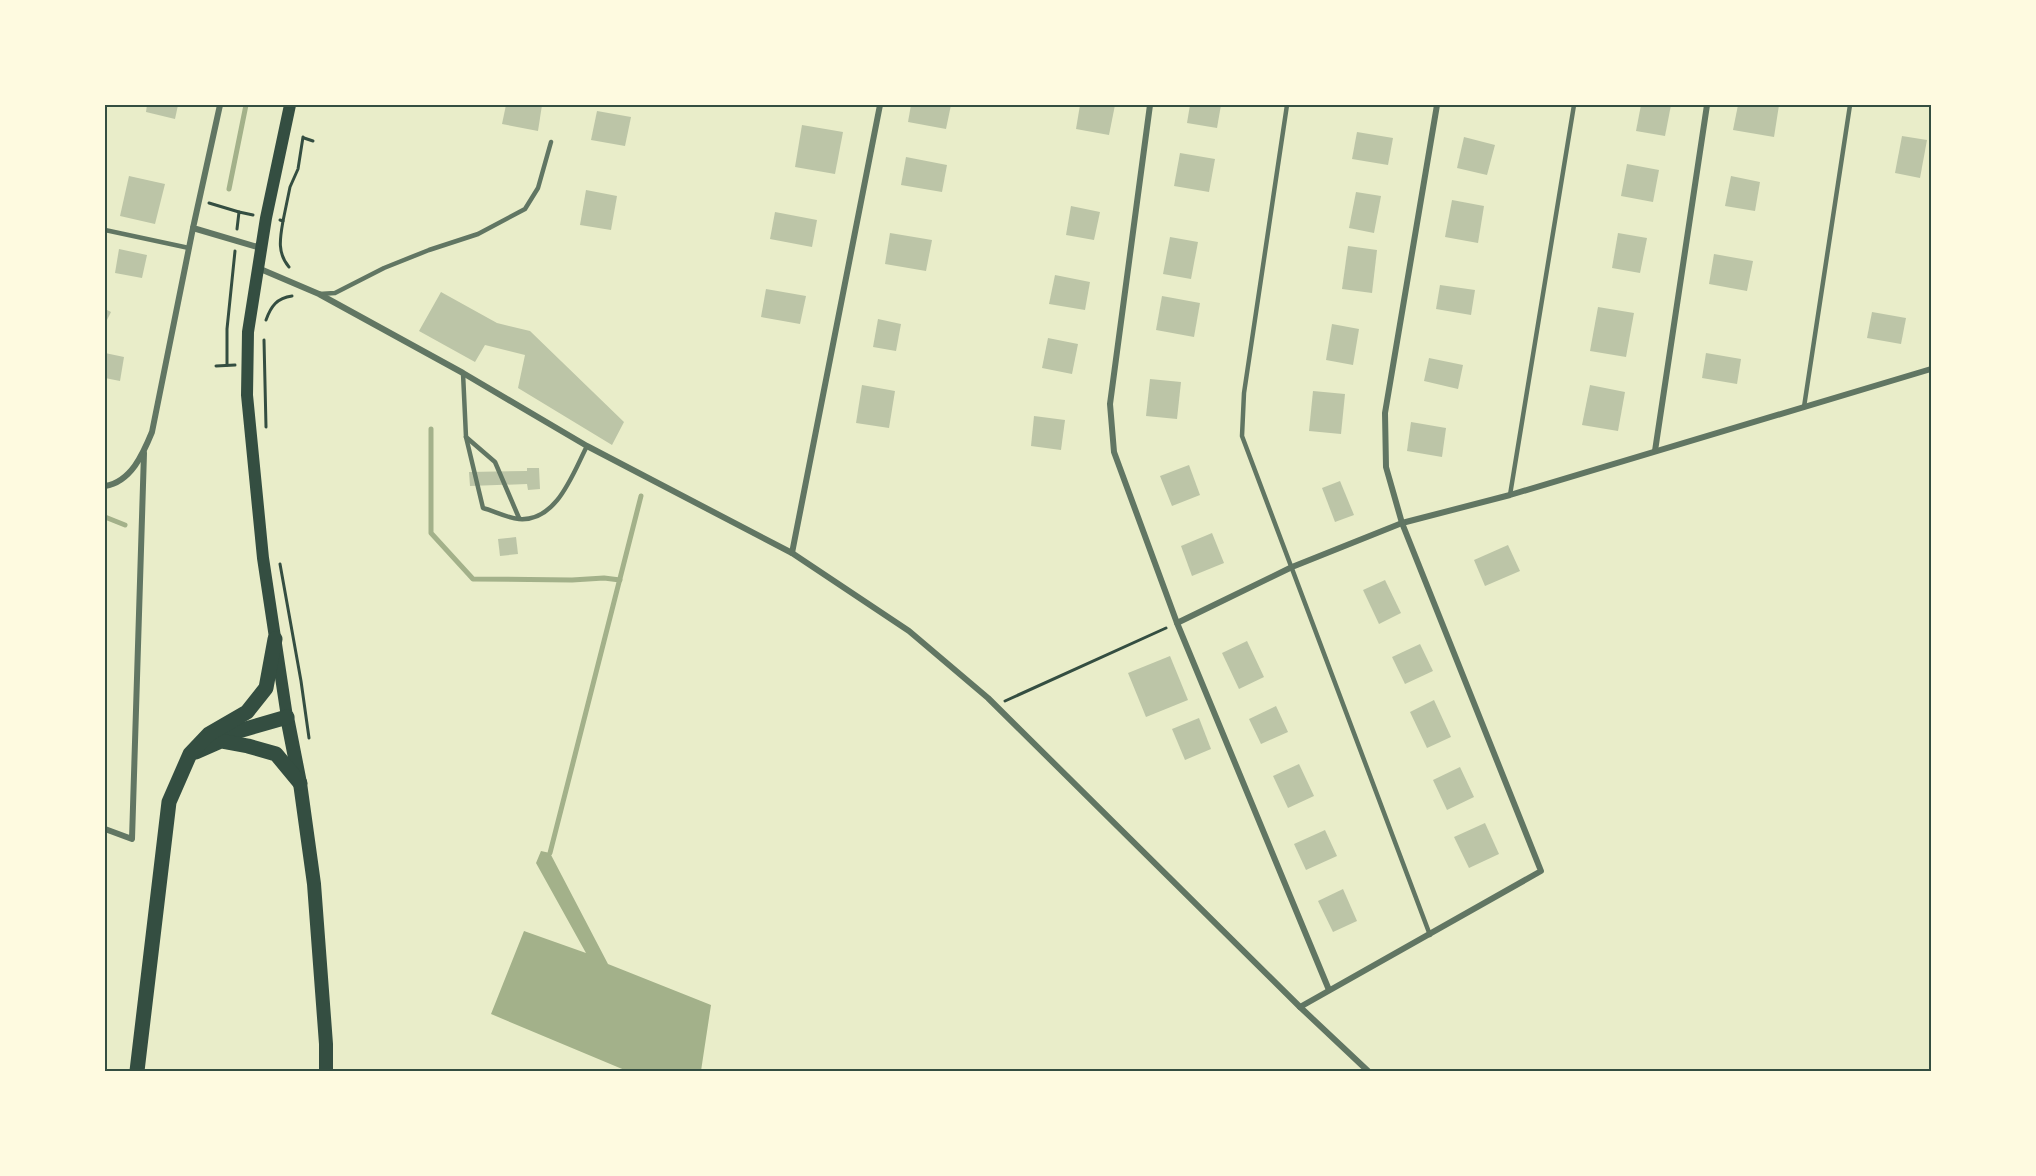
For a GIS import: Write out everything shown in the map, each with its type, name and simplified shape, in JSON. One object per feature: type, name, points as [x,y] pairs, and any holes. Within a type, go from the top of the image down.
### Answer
[{"type":"highway","points":[[137,1071],[169,802],[190,754],[209,734],[247,712],[266,688],[275,639]]},
{"type":"highway","points":[[190,754],[210,739],[287,717]]},
{"type":"highway","points":[[190,754],[221,741],[248,746],[276,754],[300,783]]},
{"type":"main road","points":[[290,105],[261,248],[248,332],[247,395],[263,558],[314,884],[326,1071]]},
{"type":"street","points":[[105,486],[133,470],[144,453],[152,432],[220,105]]},
{"type":"street","points":[[792,553],[880,105]]},
{"type":"street","points":[[1150,105],[1110,404],[1113,452],[1177,623],[1329,990]]},
{"type":"street","points":[[1300,1007],[1540,871],[1402,523],[1386,467],[1384,413],[1437,105]]},
{"type":"street","points":[[1655,451],[1707,105]]},
{"type":"street","points":[[193,228],[261,248]]},
{"type":"street","points":[[258,268],[319,294],[463,373],[587,446],[792,553],[909,631],[996,705],[1300,1007],[1368,1071]]},
{"type":"street","points":[[1177,623],[1292,567],[1402,523],[1510,495],[1931,369]]},
{"type":"street","points":[[105,829],[132,839],[144,453]]},
{"type":"lane","points":[[1287,105],[1244,393],[1242,436],[1430,935]]},
{"type":"lane","points":[[1510,495],[1574,105]]},
{"type":"lane","points":[[1804,407],[1850,105]]},
{"type":"lane","points":[[319,294],[335,293],[384,268],[478,234],[525,209],[538,188],[551,142]]},
{"type":"lane","points":[[105,230],[189,248]]},
{"type":"lane","points":[[463,373],[466,437],[483,508],[519,519],[542,515],[560,499],[587,446]]},
{"type":"lane","points":[[466,437],[495,462],[519,519]]},
{"type":"path","points":[[200,200],[239,212]]},
{"type":"path","points":[[248,332],[264,333],[267,433]]},
{"type":"path","points":[[280,563],[309,738]]},
{"type":"path","points":[[996,705],[1177,623]]},
{"type":"shaded area","points":[[541,851],[550,853],[608,964],[711,1005],[701,1071],[627,1071],[491,1014],[524,931],[586,953],[536,863]]},
{"type":"building","points":[[147,105],[178,105],[175,119],[146,112]]},
{"type":"building","points":[[506,105],[542,105],[538,131],[502,124]]},
{"type":"building","points":[[911,105],[951,105],[946,129],[908,122]]},
{"type":"building","points":[[1080,105],[1115,105],[1109,135],[1076,129]]},
{"type":"building","points":[[1190,105],[1221,105],[1217,128],[1187,123]]},
{"type":"building","points":[[1641,105],[1671,105],[1665,136],[1636,131]]},
{"type":"building","points":[[1738,105],[1779,105],[1774,137],[1733,130]]},
{"type":"building","points":[[597,111],[631,117],[625,146],[591,140]]},
{"type":"building","points":[[802,125],[843,132],[835,174],[795,167]]},
{"type":"building","points":[[1357,132],[1393,138],[1388,165],[1352,159]]},
{"type":"building","points":[[1902,136],[1927,140],[1920,178],[1895,173]]},
{"type":"building","points":[[1464,137],[1495,145],[1487,175],[1457,168]]},
{"type":"building","points":[[1180,153],[1215,159],[1209,192],[1174,186]]},
{"type":"building","points":[[906,157],[947,165],[942,192],[901,185]]},
{"type":"building","points":[[1627,164],[1659,170],[1653,202],[1621,196]]},
{"type":"building","points":[[129,176],[165,184],[155,224],[120,216]]},
{"type":"building","points":[[1731,176],[1760,182],[1755,211],[1725,206]]},
{"type":"building","points":[[586,190],[617,196],[611,230],[580,225]]},
{"type":"building","points":[[1356,192],[1381,196],[1374,233],[1349,228]]},
{"type":"building","points":[[1452,200],[1484,206],[1478,243],[1445,237]]},
{"type":"building","points":[[1071,206],[1100,212],[1094,240],[1066,235]]},
{"type":"building","points":[[775,212],[817,220],[812,247],[770,239]]},
{"type":"building","points":[[890,233],[932,240],[926,271],[885,264]]},
{"type":"building","points":[[1618,233],[1647,238],[1640,273],[1612,268]]},
{"type":"building","points":[[1170,237],[1198,242],[1191,279],[1163,274]]},
{"type":"building","points":[[1348,246],[1377,250],[1372,293],[1342,289]]},
{"type":"building","points":[[119,249],[147,255],[142,278],[115,273]]},
{"type":"building","points":[[1714,254],[1753,261],[1747,291],[1709,284]]},
{"type":"building","points":[[1055,275],[1090,282],[1085,310],[1049,304]]},
{"type":"building","points":[[1440,285],[1475,290],[1471,315],[1436,309]]},
{"type":"building","points":[[766,289],[806,296],[800,324],[761,317]]},
{"type":"building","points":[[441,292],[497,323],[530,331],[624,422],[612,445],[518,388],[525,355],[485,345],[475,362],[419,331]]},
{"type":"building","points":[[1162,296],[1200,303],[1194,337],[1156,330]]},
{"type":"building","points":[[1598,307],[1634,313],[1626,357],[1590,351]]},
{"type":"building","points":[[105,309],[111,312],[105,324]]},
{"type":"building","points":[[1872,312],[1906,318],[1901,344],[1867,338]]},
{"type":"building","points":[[878,319],[901,324],[896,351],[873,347]]},
{"type":"building","points":[[1332,324],[1359,329],[1353,365],[1326,360]]},
{"type":"building","points":[[1048,338],[1078,344],[1072,374],[1042,368]]},
{"type":"building","points":[[105,353],[124,357],[120,381],[105,378]]},
{"type":"building","points":[[1706,353],[1741,359],[1737,384],[1702,378]]},
{"type":"building","points":[[1429,358],[1463,365],[1458,389],[1424,381]]},
{"type":"building","points":[[1150,379],[1181,382],[1177,419],[1146,416]]},
{"type":"building","points":[[862,385],[895,391],[889,428],[856,423]]},
{"type":"building","points":[[1590,385],[1625,392],[1618,431],[1582,425]]},
{"type":"building","points":[[1313,391],[1345,394],[1341,434],[1309,431]]},
{"type":"building","points":[[1034,416],[1065,420],[1061,450],[1031,446]]},
{"type":"building","points":[[1411,422],[1446,428],[1442,457],[1407,451]]},
{"type":"building","points":[[1189,465],[1200,495],[1172,506],[1160,476]]},
{"type":"building","points":[[527,468],[539,468],[540,489],[528,490],[527,484],[470,486],[469,472],[527,471]]},
{"type":"building","points":[[1340,481],[1354,515],[1335,522],[1322,488]]},
{"type":"building","points":[[1212,533],[1224,563],[1192,576],[1181,546]]},
{"type":"building","points":[[516,537],[518,554],[500,556],[498,539]]},
{"type":"building","points":[[1508,545],[1520,571],[1485,586],[1474,560]]},
{"type":"building","points":[[1385,580],[1401,613],[1379,624],[1363,590]]},
{"type":"building","points":[[1247,641],[1264,677],[1239,689],[1222,653]]},
{"type":"building","points":[[1420,644],[1433,671],[1405,684],[1392,657]]},
{"type":"building","points":[[1170,656],[1188,700],[1146,717],[1128,673]]},
{"type":"building","points":[[1434,700],[1451,737],[1427,748],[1410,712]]},
{"type":"building","points":[[1276,706],[1288,732],[1261,744],[1249,719]]},
{"type":"building","points":[[1199,718],[1211,749],[1185,760],[1172,729]]},
{"type":"building","points":[[1299,764],[1314,796],[1288,808],[1273,776]]},
{"type":"building","points":[[1460,767],[1474,797],[1447,810],[1433,780]]},
{"type":"building","points":[[1485,823],[1499,854],[1469,868],[1454,837]]},
{"type":"building","points":[[1325,830],[1337,856],[1306,870],[1294,844]]},
{"type":"building","points":[[1343,889],[1357,921],[1333,932],[1318,901]]},
{"type":"waterway","points":[[229,189],[246,105]]},
{"type":"waterway","points":[[431,429],[431,533],[473,579],[604,578],[620,580]]},
{"type":"waterway","points":[[550,853],[641,496]]},
{"type":"waterway","points":[[105,517],[125,525]]}]
